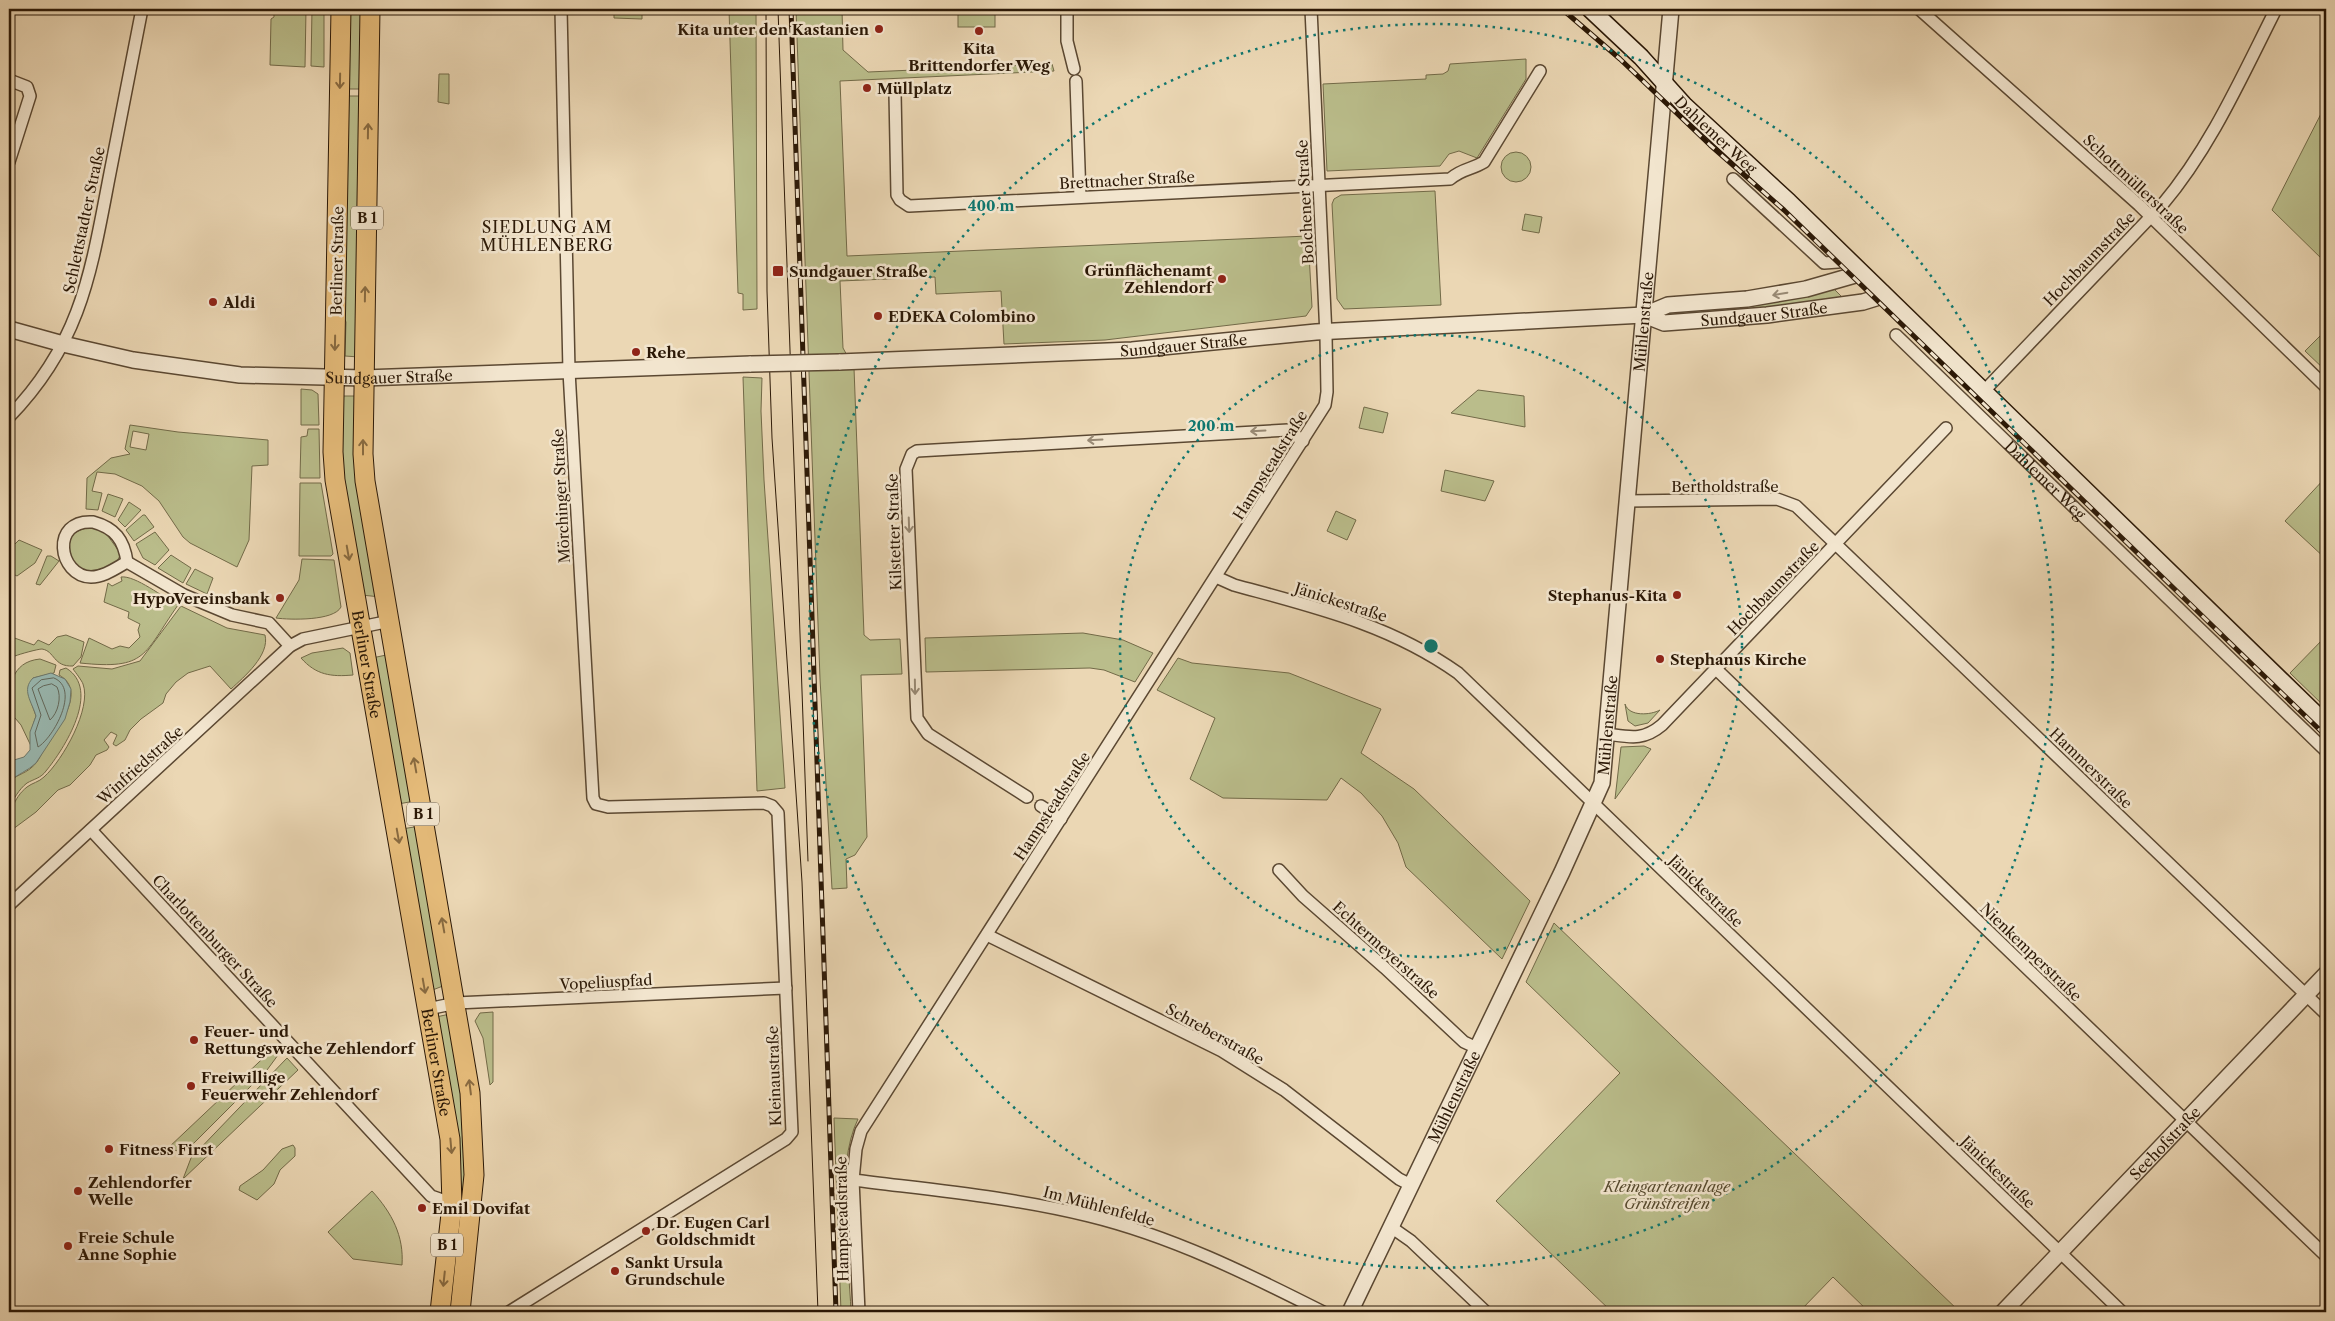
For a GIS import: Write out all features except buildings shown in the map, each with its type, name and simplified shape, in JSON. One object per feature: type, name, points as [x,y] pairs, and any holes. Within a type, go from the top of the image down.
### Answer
[{"type":"main road","name":"Berliner Straße","points":[[341,9],[335,480],[450,1139],[452,1205],[440,1312]]},
{"type":"main road","name":"Berliner Straße","points":[[370,9],[364,468],[456,1003],[472,1111],[474,1175],[460,1312]]},
{"type":"main road","name":"Dahlemer Weg","points":[[1590,9],[1641,57],[1685,106],[1949,356],[2326,724]]},
{"type":"street","name":"Schlettstadter Straße","points":[[9,417],[44,376],[64,344],[79,310],[91,267],[142,9]]},
{"type":"street","name":"Mörchinger Straße","points":[[561,9],[568,371],[594,801],[608,808],[764,803],[772,806]]},
{"type":"street","points":[[1067,9],[1067,41],[1075,75],[1080,197]]},
{"type":"street","name":"Bolchener Straße","points":[[1311,9],[1326,331]]},
{"type":"street","name":"Mühlenstraße","points":[[1350,1312],[1594,804],[1602,783],[1671,9]]},
{"type":"street","name":"Schottmüllerstraße","points":[[1919,9],[2150,216],[2326,387]]},
{"type":"street","name":"Hochbaumstraße","points":[[1984,391],[2183,179],[2203,148],[2276,9]]},
{"type":"street","name":"Brettnacher Straße","points":[[895,93],[897,194],[900,200],[909,206],[1319,184],[1450,179],[1461,170],[1475,168],[1484,162],[1540,71]]},
{"type":"street","points":[[9,80],[27,87],[30,96],[9,162]]},
{"type":"street","name":"Dahlemer Weg","points":[[1733,179],[1824,263],[1838,262],[1844,257]]},
{"type":"street","name":"Sundgauer Straße","points":[[9,328],[64,344],[133,360],[186,369],[240,374],[364,378],[1132,350],[1326,331],[1644,315],[1668,305],[1738,300],[1796,291],[1828,284],[1862,273]]},
{"type":"street","name":"Sundgauer Straße","points":[[1644,315],[1664,323],[1740,318],[1863,302],[1876,298],[1883,293]]},
{"type":"street","name":"Hampsteadstraße","points":[[860,1312],[853,1180],[856,1149],[864,1125],[1325,405],[1327,392],[1326,331]]},
{"type":"street","name":"Dahlemer Weg","points":[[1896,335],[2147,575],[2326,751]]},
{"type":"street","points":[[1934,371],[1949,356]]},
{"type":"street","name":"Dahlemer Weg","points":[[1996,430],[2010,416]]},
{"type":"street","name":"Hochbaumstraße","points":[[1607,734],[1635,738],[1653,733],[1946,428]]},
{"type":"street","name":"Kilstetter Straße","points":[[1027,797],[928,734],[917,718],[906,469],[912,454],[917,451],[1288,430],[1303,440]]},
{"type":"street","name":"Bertholdstraße","points":[[1627,501],[1782,499],[1796,506],[1836,544]]},
{"type":"street","name":"Dahlemer Weg","points":[[2097,527],[2110,514]]},
{"type":"street","points":[[127,562],[96,576],[81,574],[71,566],[62,545],[72,528],[82,523],[93,522],[101,524],[113,530],[122,541],[127,562],[184,595],[232,615],[269,623],[290,646]]},
{"type":"street","name":"Hammerstraße","points":[[1836,544],[2326,1014]]},
{"type":"street","points":[[2147,575],[2160,562]]},
{"type":"street","name":"Jänickestraße","points":[[1216,577],[1234,585],[1350,617],[1388,632],[1458,673],[2122,1312]]},
{"type":"street","name":"Winfriedstraße","points":[[9,905],[290,646],[303,639],[390,621]]},
{"type":"street","points":[[2231,657],[2244,643]]},
{"type":"street","name":"Nienkemperstraße","points":[[1716,669],[2326,1256]]},
{"type":"street","points":[[2258,683],[2271,670]]},
{"type":"street","points":[[2278,704],[2292,691]]},
{"type":"street","name":"Kleinaustraße","points":[[509,1312],[789,1137],[792,1132],[780,824],[778,813],[772,806]]},
{"type":"street","points":[[1041,806],[1061,819]]},
{"type":"street","name":"Charlottenburger Straße","points":[[91,830],[431,1196],[452,1205],[471,1206]]},
{"type":"street","name":"Echtermeyerstraße","points":[[1278,870],[1303,896],[1385,968],[1464,1042],[1477,1048]]},
{"type":"street","name":"Schreberstraße","points":[[987,935],[1222,1051],[1284,1090],[1399,1179],[1411,1185]]},
{"type":"street","name":"Seehofstraße","points":[[2003,1312],[2326,974]]},
{"type":"street","name":"Vopeliuspfad","points":[[428,1009],[456,1003],[786,988]]},
{"type":"street","name":"Im Mühlenfelde","points":[[853,1180],[1035,1204],[1114,1223],[1187,1248],[1323,1312]]},
{"type":"street","points":[[1391,1227],[1411,1241],[1486,1312]]},
{"type":"green space","points":[[274,9],[306,9],[305,67],[270,65],[271,19],[274,17]]},
{"type":"green space","points":[[312,9],[324,9],[324,67],[311,66]]},
{"type":"green space","points":[[347,9],[366,9],[364,89],[345,89]]},
{"type":"green space","points":[[614,9],[642,9],[642,19],[614,18]]},
{"type":"green space","points":[[729,9],[756,9],[757,309],[743,310],[743,294],[738,293]]},
{"type":"green space","points":[[796,9],[842,9],[843,50],[868,72],[1052,64],[1054,71],[840,81],[847,256],[1308,236],[1312,307],[1306,316],[1105,340],[1004,344],[1001,291],[936,294],[935,277],[840,281],[843,348],[854,368],[864,635],[870,640],[900,639],[902,674],[861,675],[867,837],[855,855],[846,859],[847,888],[832,889],[820,679]]},
{"type":"green space","points":[[958,9],[995,9],[995,27],[958,27]]},
{"type":"green space","points":[[1526,59],[1526,79],[1477,158],[1459,151],[1449,154],[1440,166],[1327,171],[1323,84],[1426,79],[1426,75],[1443,74],[1448,71],[1450,64]]},
{"type":"green space","points":[[439,74],[449,74],[449,104],[438,102]]},
{"type":"green space","points":[[345,96],[364,96],[359,357],[345,356],[346,322],[341,311]]},
{"type":"green space","points":[[2326,104],[2326,263],[2272,210]]},
{"type":"green space","points":[[1516,152],[1522,153],[1530,161],[1530,173],[1522,181],[1516,182],[1510,181],[1502,173],[1501,167],[1502,161],[1510,153]]},
{"type":"green space","points":[[1435,191],[1441,305],[1344,309],[1337,299],[1332,204],[1334,199],[1341,195]]},
{"type":"green space","points":[[1525,214],[1542,217],[1539,233],[1522,230]]},
{"type":"green space","points":[[1834,289],[1843,298],[1763,309],[1665,316],[1665,312],[1764,304]]},
{"type":"green space","points":[[2326,330],[2326,371],[2305,351]]},
{"type":"green space","points":[[743,377],[762,378],[761,411],[764,480],[785,788],[757,791]]},
{"type":"green space","points":[[301,389],[312,390],[318,394],[319,425],[301,425]]},
{"type":"green space","points":[[1478,390],[1524,396],[1525,427],[1451,413]]},
{"type":"green space","points":[[341,396],[358,396],[381,597],[361,595],[342,485]]},
{"type":"green space","points":[[1364,407],[1388,413],[1383,433],[1359,428]]},
{"type":"green space","points":[[130,425],[178,432],[268,440],[268,465],[252,466],[249,540],[237,567],[190,543],[183,537],[159,501],[142,486],[115,474],[97,472],[92,491],[102,493],[98,510],[86,509],[87,478],[111,458],[130,454],[125,449]],"holes":[[[133,431],[149,434],[146,450],[130,447]]]},
{"type":"green space","points":[[308,429],[319,429],[320,478],[300,478],[301,437],[307,436]]},
{"type":"green space","points":[[1445,470],[1494,481],[1485,501],[1441,491]]},
{"type":"green space","points":[[2326,477],[2326,559],[2285,521]]},
{"type":"green space","points":[[300,483],[321,483],[333,554],[331,556],[299,556]]},
{"type":"green space","points":[[108,494],[123,499],[115,517],[102,511]]},
{"type":"green space","points":[[129,502],[141,510],[125,527],[118,520]]},
{"type":"green space","points":[[1336,511],[1356,520],[1347,540],[1327,531]]},
{"type":"green space","points":[[143,515],[154,527],[134,541],[126,530]]},
{"type":"green space","points":[[93,527],[105,532],[121,554],[117,561],[102,570],[96,572],[79,570],[68,554],[70,534]]},
{"type":"green space","points":[[155,532],[169,550],[155,565],[143,558],[136,544]]},
{"type":"green space","points":[[19,540],[42,550],[35,563],[17,576],[9,572],[9,550]]},
{"type":"green space","points":[[171,555],[191,568],[183,583],[158,568]]},
{"type":"green space","points":[[47,556],[51,556],[59,561],[40,585],[36,584]]},
{"type":"green space","points":[[302,559],[334,560],[341,607],[337,612],[321,617],[301,619],[276,618],[299,580]]},
{"type":"green space","points":[[195,569],[213,578],[207,594],[186,584]]},
{"type":"green space","points":[[121,577],[127,577],[141,583],[178,605],[149,647],[131,661],[102,665],[80,663],[89,638],[112,649],[120,646],[129,648],[140,637],[138,630],[140,624],[128,618],[129,612],[104,602],[108,583],[112,586],[122,581]]},
{"type":"green space","points":[[181,606],[227,628],[265,635],[266,643],[264,650],[255,665],[231,689],[210,666],[188,673],[176,682],[166,694],[163,703],[141,719],[130,730],[125,740],[116,746],[113,744],[117,735],[111,732],[104,740],[109,747],[107,750],[96,755],[90,765],[70,785],[58,790],[36,812],[9,832],[11,813],[18,796],[27,787],[42,779],[52,769],[67,746],[80,719],[85,694],[82,683],[73,669],[78,666],[112,669],[140,661]]},
{"type":"green space","points":[[1083,633],[1123,640],[1153,653],[1135,682],[1104,670],[1090,668],[926,672],[925,638]]},
{"type":"green space","points":[[66,635],[84,642],[81,657],[73,666],[66,666],[58,662],[50,653],[42,649],[15,656],[11,655],[9,636],[34,645],[38,640],[49,645],[57,637]]},
{"type":"green space","points":[[2326,636],[2326,708],[2290,673]]},
{"type":"green space","points":[[343,648],[350,653],[353,675],[338,676],[324,674],[312,668],[301,658],[312,653]]},
{"type":"green space","points":[[391,654],[415,801],[398,804],[372,658]]},
{"type":"green space","points":[[1178,658],[1192,663],[1289,673],[1381,709],[1361,753],[1414,789],[1530,901],[1502,959],[1406,867],[1398,843],[1382,816],[1361,793],[1341,778],[1327,800],[1223,798],[1190,779],[1215,718],[1157,690]]},
{"type":"green space","points":[[40,659],[56,665],[54,673],[33,678],[30,699],[36,716],[32,728],[31,746],[21,725],[9,711],[10,694],[13,678],[22,665]]},
{"type":"green space","points":[[66,668],[76,678],[81,690],[80,704],[70,735],[46,771],[21,788],[9,808],[9,782],[34,766],[68,710],[71,690],[67,682],[59,675],[60,670]]},
{"type":"green space","points":[[1625,704],[1627,708],[1635,713],[1646,714],[1660,710],[1648,723],[1635,726],[1628,721]]},
{"type":"green space","points":[[1644,746],[1651,749],[1615,799],[1621,747]]},
{"type":"green space","points":[[420,826],[448,984],[430,991],[402,829]]},
{"type":"green space","name":"Kleingartenanlage Grünstreifen","points":[[1554,923],[1960,1312],[1869,1312],[1833,1277],[1799,1312],[1612,1312],[1496,1201],[1620,1073],[1526,982]]},
{"type":"green space","points":[[493,1012],[493,1082],[490,1085],[483,1038],[475,1021],[480,1013]]},
{"type":"green space","points":[[450,1014],[458,1042],[466,1200],[459,1200],[436,1017]]},
{"type":"green space","points":[[276,1046],[281,1051],[267,1070],[185,1152],[167,1149]]},
{"type":"green space","points":[[287,1058],[298,1070],[183,1179],[191,1158]]},
{"type":"green space","points":[[834,1118],[858,1119],[846,1162],[845,1187],[846,1240],[851,1312],[841,1312]]},
{"type":"green space","points":[[293,1145],[295,1156],[280,1170],[274,1184],[257,1200],[239,1190],[240,1186],[263,1170],[282,1149]]},
{"type":"green space","points":[[372,1191],[391,1216],[395,1225],[401,1244],[402,1265],[353,1259],[328,1232]]},
{"type":"water","points":[[51,673],[65,679],[71,689],[70,702],[65,719],[36,763],[9,782],[9,758],[14,760],[24,757],[30,750],[30,732],[36,716],[28,696],[28,687],[33,678]]},
{"type":"tram line","points":[[766,9],[767,291],[772,438],[802,882],[818,1312]]},
{"type":"tram line","points":[[778,9],[808,861]]},
{"type":"railway","points":[[791,9],[836,1312]]},
{"type":"railway","points":[[1562,9],[1620,59],[1710,145],[1784,210],[2326,736]]},
{"type":"place","name":"Kita unter den Kastanien","points":[[879,29]]},
{"type":"place","name":"Kita Brittendorfer Weg","points":[[979,31]]},
{"type":"place","name":"Müllplatz","points":[[867,88]]},
{"type":"place","name":"Sundgauer Straße","points":[[778,271]]},
{"type":"place","name":"Grünflächenamt Zehlendorf","points":[[1222,279]]},
{"type":"place","name":"Aldi","points":[[213,302]]},
{"type":"place","name":"EDEKA Colombino","points":[[878,316]]},
{"type":"place","name":"Rehe","points":[[636,352]]},
{"type":"place","name":"Stephanus-Kita","points":[[1677,595]]},
{"type":"place","name":"HypoVereinsbank","points":[[280,598]]},
{"type":"place","name":"Stephanus Kirche","points":[[1660,659]]},
{"type":"place","name":"Feuer- und Rettungswache Zehlendorf","points":[[194,1040]]},
{"type":"place","name":"Freiwillige Feuerwehr Zehlendorf","points":[[191,1086]]},
{"type":"place","name":"Fitness First","points":[[109,1149]]},
{"type":"place","name":"Zehlendorfer Welle","points":[[78,1191]]},
{"type":"place","name":"Emil Dovifat","points":[[422,1208]]},
{"type":"place","name":"Dr. Eugen Carl Goldschmidt","points":[[646,1231]]},
{"type":"place","name":"Freie Schule Anne Sophie","points":[[68,1246]]},
{"type":"place","name":"Sankt Ursula Grundschule","points":[[615,1271]]},
{"type":"district","name":"SIEDLUNG AM MÜHLENBERG","points":[[547,236]]}]
